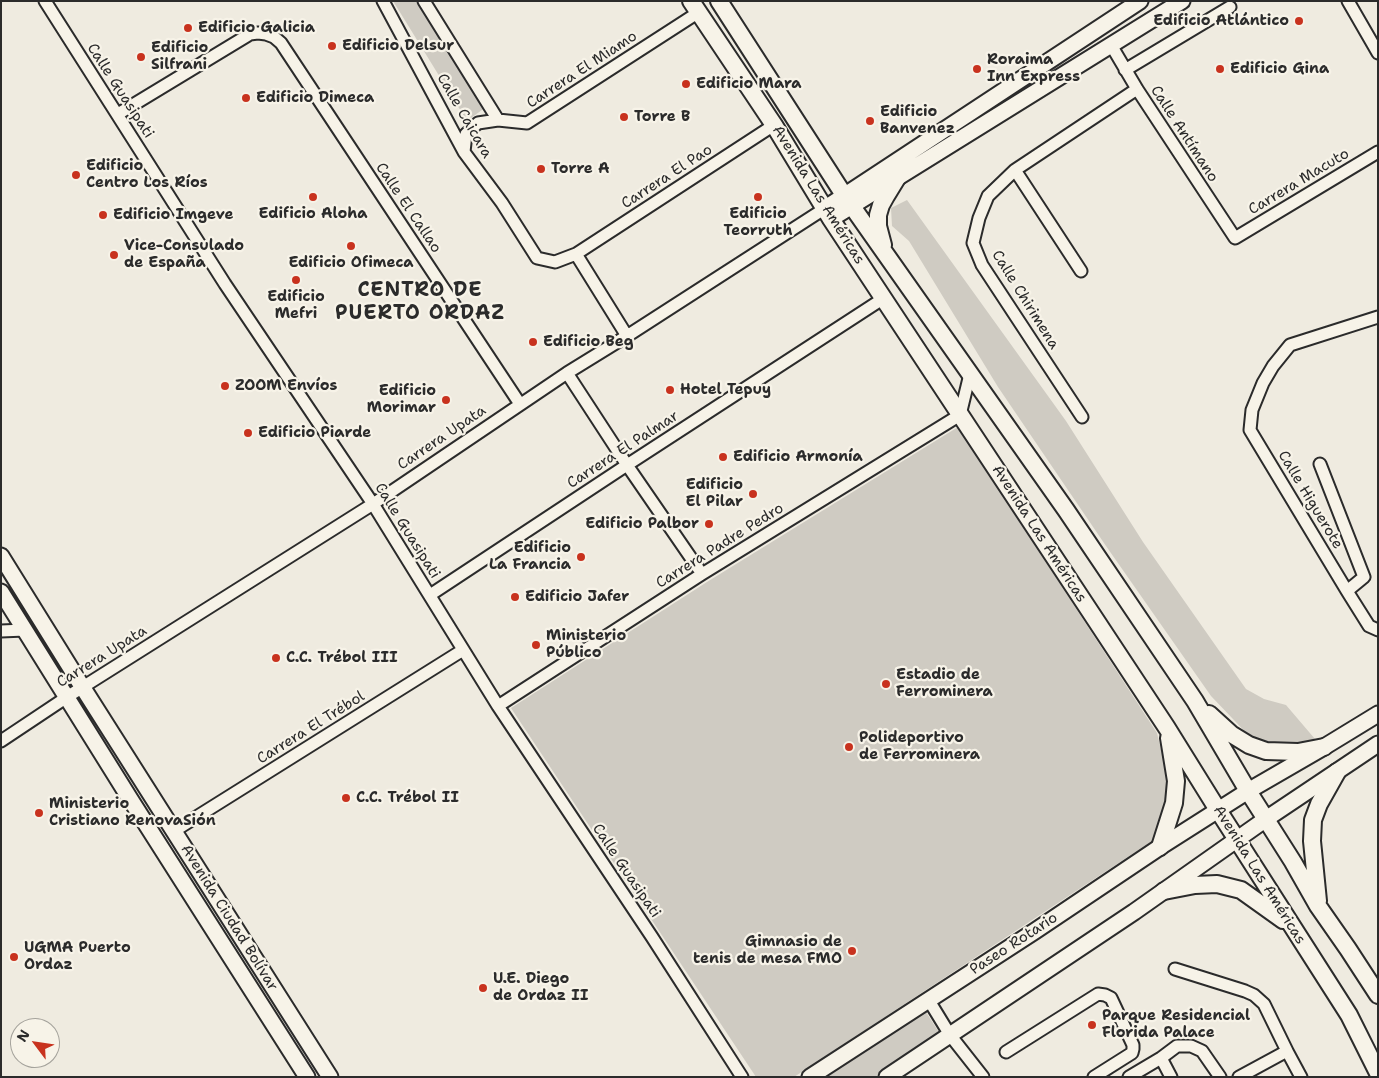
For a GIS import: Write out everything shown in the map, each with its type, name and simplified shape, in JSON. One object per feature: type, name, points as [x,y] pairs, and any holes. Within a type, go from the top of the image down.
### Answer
[{"type":"main road","name":"Avenida Las Américas","points":[[719,1],[848,201],[1066,510],[1195,702],[1318,906],[1378,995]]},
{"type":"main road","name":"Avenida Las Américas","points":[[695,7],[774,125],[828,214],[1167,728],[1236,840],[1349,1015],[1378,1073]]},
{"type":"main road","points":[[885,254],[878,226],[878,215],[881,205],[897,178]]},
{"type":"main road","points":[[1195,702],[1231,734],[1249,746],[1266,751],[1284,752],[1324,748]]},
{"type":"main road","points":[[1160,847],[1174,802],[1176,781],[1167,728]]},
{"type":"main road","points":[[1318,906],[1312,841],[1313,820],[1319,804],[1337,772]]},
{"type":"main road","points":[[1164,891],[1195,885],[1217,884],[1242,890],[1291,926]]},
{"type":"street","name":"Calle Guasipati","points":[[45,1],[225,284],[372,504],[498,706],[652,937],[742,1077]]},
{"type":"street","name":"Calle Caicara","points":[[383,1],[464,152],[502,203],[538,258],[555,262],[576,254]]},
{"type":"street","name":"Calle Caicara","points":[[424,1],[498,120]]},
{"type":"street","points":[[828,214],[1140,1]]},
{"type":"street","points":[[848,201],[897,178],[1182,1]]},
{"type":"street","points":[[1348,1],[1378,53]]},
{"type":"street","name":"Carrera El Miamo","points":[[464,152],[466,134],[478,122],[498,120],[527,123],[695,7]]},
{"type":"street","points":[[1125,70],[1230,7]]},
{"type":"street","name":"Calle El Callao","points":[[118,114],[250,34],[258,33],[274,37],[280,43],[520,404]]},
{"type":"street","name":"Calle Antímano","points":[[1111,45],[1137,89],[1235,238]]},
{"type":"street","name":"Calle Chirimena","points":[[1082,417],[982,265],[973,243],[979,218],[988,196],[1015,170],[1137,89]]},
{"type":"street","name":"Carrera El Pao","points":[[576,254],[774,125]]},
{"type":"street","name":"Carrera Macuto","points":[[1235,238],[1378,152]]},
{"type":"street","points":[[1015,170],[1081,271]]},
{"type":"street","name":"Carrera Upata","points":[[1,741],[67,697],[372,504],[567,373],[828,214]]},
{"type":"street","points":[[576,254],[627,336]]},
{"type":"street","name":"Carrera El Palmar","points":[[430,596],[884,298]]},
{"type":"street","name":"Calle Higuerote","points":[[1373,628],[1346,591],[1250,430],[1252,410],[1263,383],[1273,366],[1290,345],[1378,317]]},
{"type":"street","points":[[567,373],[702,574]]},
{"type":"street","points":[[960,415],[970,374]]},
{"type":"street","name":"Carrera Padre Pedro","points":[[498,706],[702,574],[960,415]]},
{"type":"street","points":[[1320,464],[1364,576],[1346,591]]},
{"type":"street","name":"Avenida Ciudad Bolívar","points":[[1,556],[327,1072]]},
{"type":"street","name":"Avenida Ciudad Bolívar","points":[[1,592],[307,1077]]},
{"type":"street","points":[[1,631],[24,630]]},
{"type":"street","name":"Carrera El Trébol","points":[[174,831],[463,650]]},
{"type":"street","name":"Paseo Rotario","points":[[810,1077],[1035,931],[1160,847],[1248,791],[1324,748],[1378,714]]},
{"type":"street","points":[[887,1077],[1164,891],[1266,819],[1378,744]]},
{"type":"street","points":[[1174,970],[1254,995],[1264,1004],[1301,1077]]},
{"type":"street","points":[[1006,1052],[1098,994],[1105,995],[1110,998],[1133,1049],[1132,1053],[1094,1077]]},
{"type":"street","points":[[928,999],[950,1035],[983,1077]]},
{"type":"street","points":[[1129,1077],[1177,1046],[1191,1046],[1202,1051],[1220,1077]]},
{"type":"street","points":[[1239,1077],[1287,1051]]},
{"type":"street","points":[[1161,1058],[1171,1077]]},
{"type":"street","points":[[311,1077],[327,1072]]},
{"type":"shaded area","points":[[393,1],[416,1],[475,94],[486,107],[467,121]]},
{"type":"shaded area","points":[[907,200],[1066,421],[1143,542],[1246,689],[1264,699],[1286,705],[1315,739],[1291,747],[1253,740],[1211,696],[998,387],[909,241],[892,226],[891,208]]},
{"type":"shaded area","name":"Polideportivo de Ferrominera","points":[[958,427],[1157,733],[1167,784],[1166,803],[1152,841],[794,1077],[756,1077],[511,708],[707,582]]},
{"type":"shaded area","points":[[926,1012],[940,1034],[875,1077],[825,1077]]},
{"type":"place","name":"Edificio Atlántico","points":[[1299,21]]},
{"type":"place","name":"Edificio Galicia","points":[[188,28]]},
{"type":"place","name":"Edificio Delsur","points":[[332,46]]},
{"type":"place","name":"Edificio Silfrani","points":[[141,57]]},
{"type":"place","name":"Roraima Inn Express","points":[[977,69]]},
{"type":"place","name":"Edificio Gina","points":[[1220,69]]},
{"type":"place","name":"Edificio Mara","points":[[686,84]]},
{"type":"place","name":"Edificio Dimeca","points":[[246,98]]},
{"type":"place","name":"Torre B","points":[[624,117]]},
{"type":"place","name":"Edificio Banvenez","points":[[870,121]]},
{"type":"place","name":"Torre A","points":[[541,169]]},
{"type":"place","name":"Edificio Centro Los Ríos","points":[[76,175]]},
{"type":"place","name":"Edificio Aloha","points":[[313,197]]},
{"type":"place","name":"Edificio Teorruth","points":[[758,197]]},
{"type":"place","name":"Edificio Imgeve","points":[[103,215]]},
{"type":"place","name":"Edificio Ofimeca","points":[[351,246]]},
{"type":"place","name":"Vice-Consulado de España","points":[[114,255]]},
{"type":"place","name":"Edificio Mefri","points":[[296,280]]},
{"type":"place","name":"Edificio Beg","points":[[533,342]]},
{"type":"place","name":"ZOOM Envíos","points":[[225,386]]},
{"type":"place","name":"Hotel Tepuy","points":[[670,390]]},
{"type":"place","name":"Edificio Morimar","points":[[446,400]]},
{"type":"place","name":"Edificio Piarde","points":[[248,433]]},
{"type":"place","name":"Edificio Armonía","points":[[723,457]]},
{"type":"place","name":"Edificio El Pilar","points":[[753,494]]},
{"type":"place","name":"Edificio Palbor","points":[[709,524]]},
{"type":"place","name":"Edificio La Francia","points":[[581,557]]},
{"type":"place","name":"Edificio Jafer","points":[[515,597]]},
{"type":"place","name":"Ministerio Público","points":[[536,645]]},
{"type":"place","name":"C.C. Trébol III","points":[[276,658]]},
{"type":"place","name":"Estadio de Ferrominera","points":[[886,684]]},
{"type":"place","name":"Polideportivo de Ferrominera","points":[[849,747]]},
{"type":"place","name":"C.C. Trébol II","points":[[346,798]]},
{"type":"place","name":"Ministerio Cristiano RenovaSión","points":[[39,813]]},
{"type":"place","name":"Gimnasio de tenis de mesa FMO","points":[[852,951]]},
{"type":"place","name":"UGMA Puerto Ordaz","points":[[14,957]]},
{"type":"place","name":"U.E. Diego de Ordaz II","points":[[483,988]]},
{"type":"place","name":"Parque Residencial Florida Palace","points":[[1092,1025]]},
{"type":"district","name":"CENTRO DE PUERTO ORDAZ","points":[[420,302]]}]
